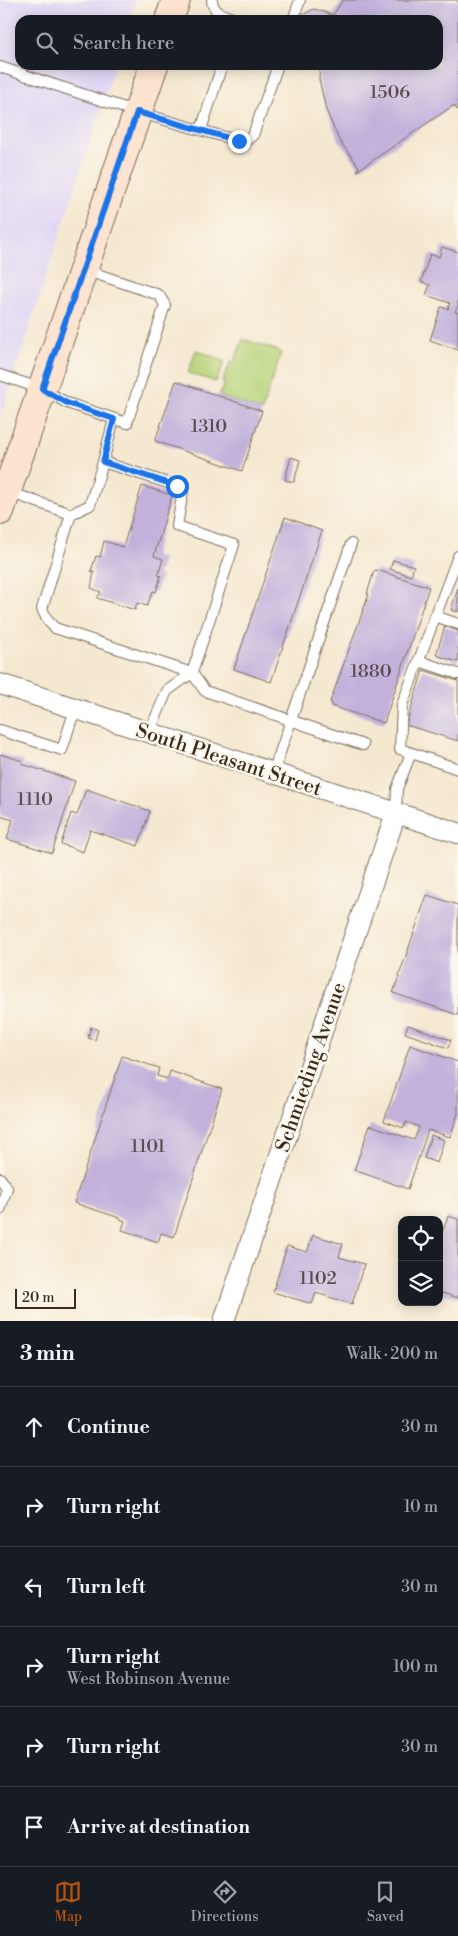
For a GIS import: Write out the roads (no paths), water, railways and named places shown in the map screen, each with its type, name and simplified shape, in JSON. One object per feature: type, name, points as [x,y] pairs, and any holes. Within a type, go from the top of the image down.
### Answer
[{"type":"street","points":[[171,15],[176,0]]},
{"type":"street","points":[[3,501],[152,70]]},
{"type":"street","name":"South Pleasant Street","points":[[0,684],[458,834]]},
{"type":"street","name":"Schmieding Avenue","points":[[224,1321],[396,813]]},
{"type":"lane","points":[[212,0],[212,6],[215,11],[225,15]]},
{"type":"lane","points":[[295,15],[300,0]]},
{"type":"lane","points":[[0,67],[137,112],[239,141],[247,140],[253,134],[276,70]]},
{"type":"lane","points":[[201,130],[220,70]]},
{"type":"lane","points":[[0,376],[42,389],[67,403],[127,423],[165,305],[159,295],[84,269]]},
{"type":"lane","points":[[3,501],[71,514],[90,506],[114,419]]},
{"type":"lane","points":[[103,462],[177,486],[183,491],[177,526],[234,545],[192,674],[166,691],[149,733]]},
{"type":"lane","points":[[71,514],[42,609],[48,621],[55,628],[192,674],[205,691],[363,744]]},
{"type":"lane","points":[[273,773],[351,544]]},
{"type":"lane","points":[[457,560],[402,705],[400,749],[458,769]]},
{"type":"lane","points":[[435,616],[458,624]]},
{"type":"lane","points":[[419,661],[458,674]]},
{"type":"lane","points":[[0,730],[62,750],[75,709]]},
{"type":"lane","points":[[396,813],[397,789],[410,753]]},
{"type":"lane","points":[[0,1178],[7,1188],[0,1210]]}]
